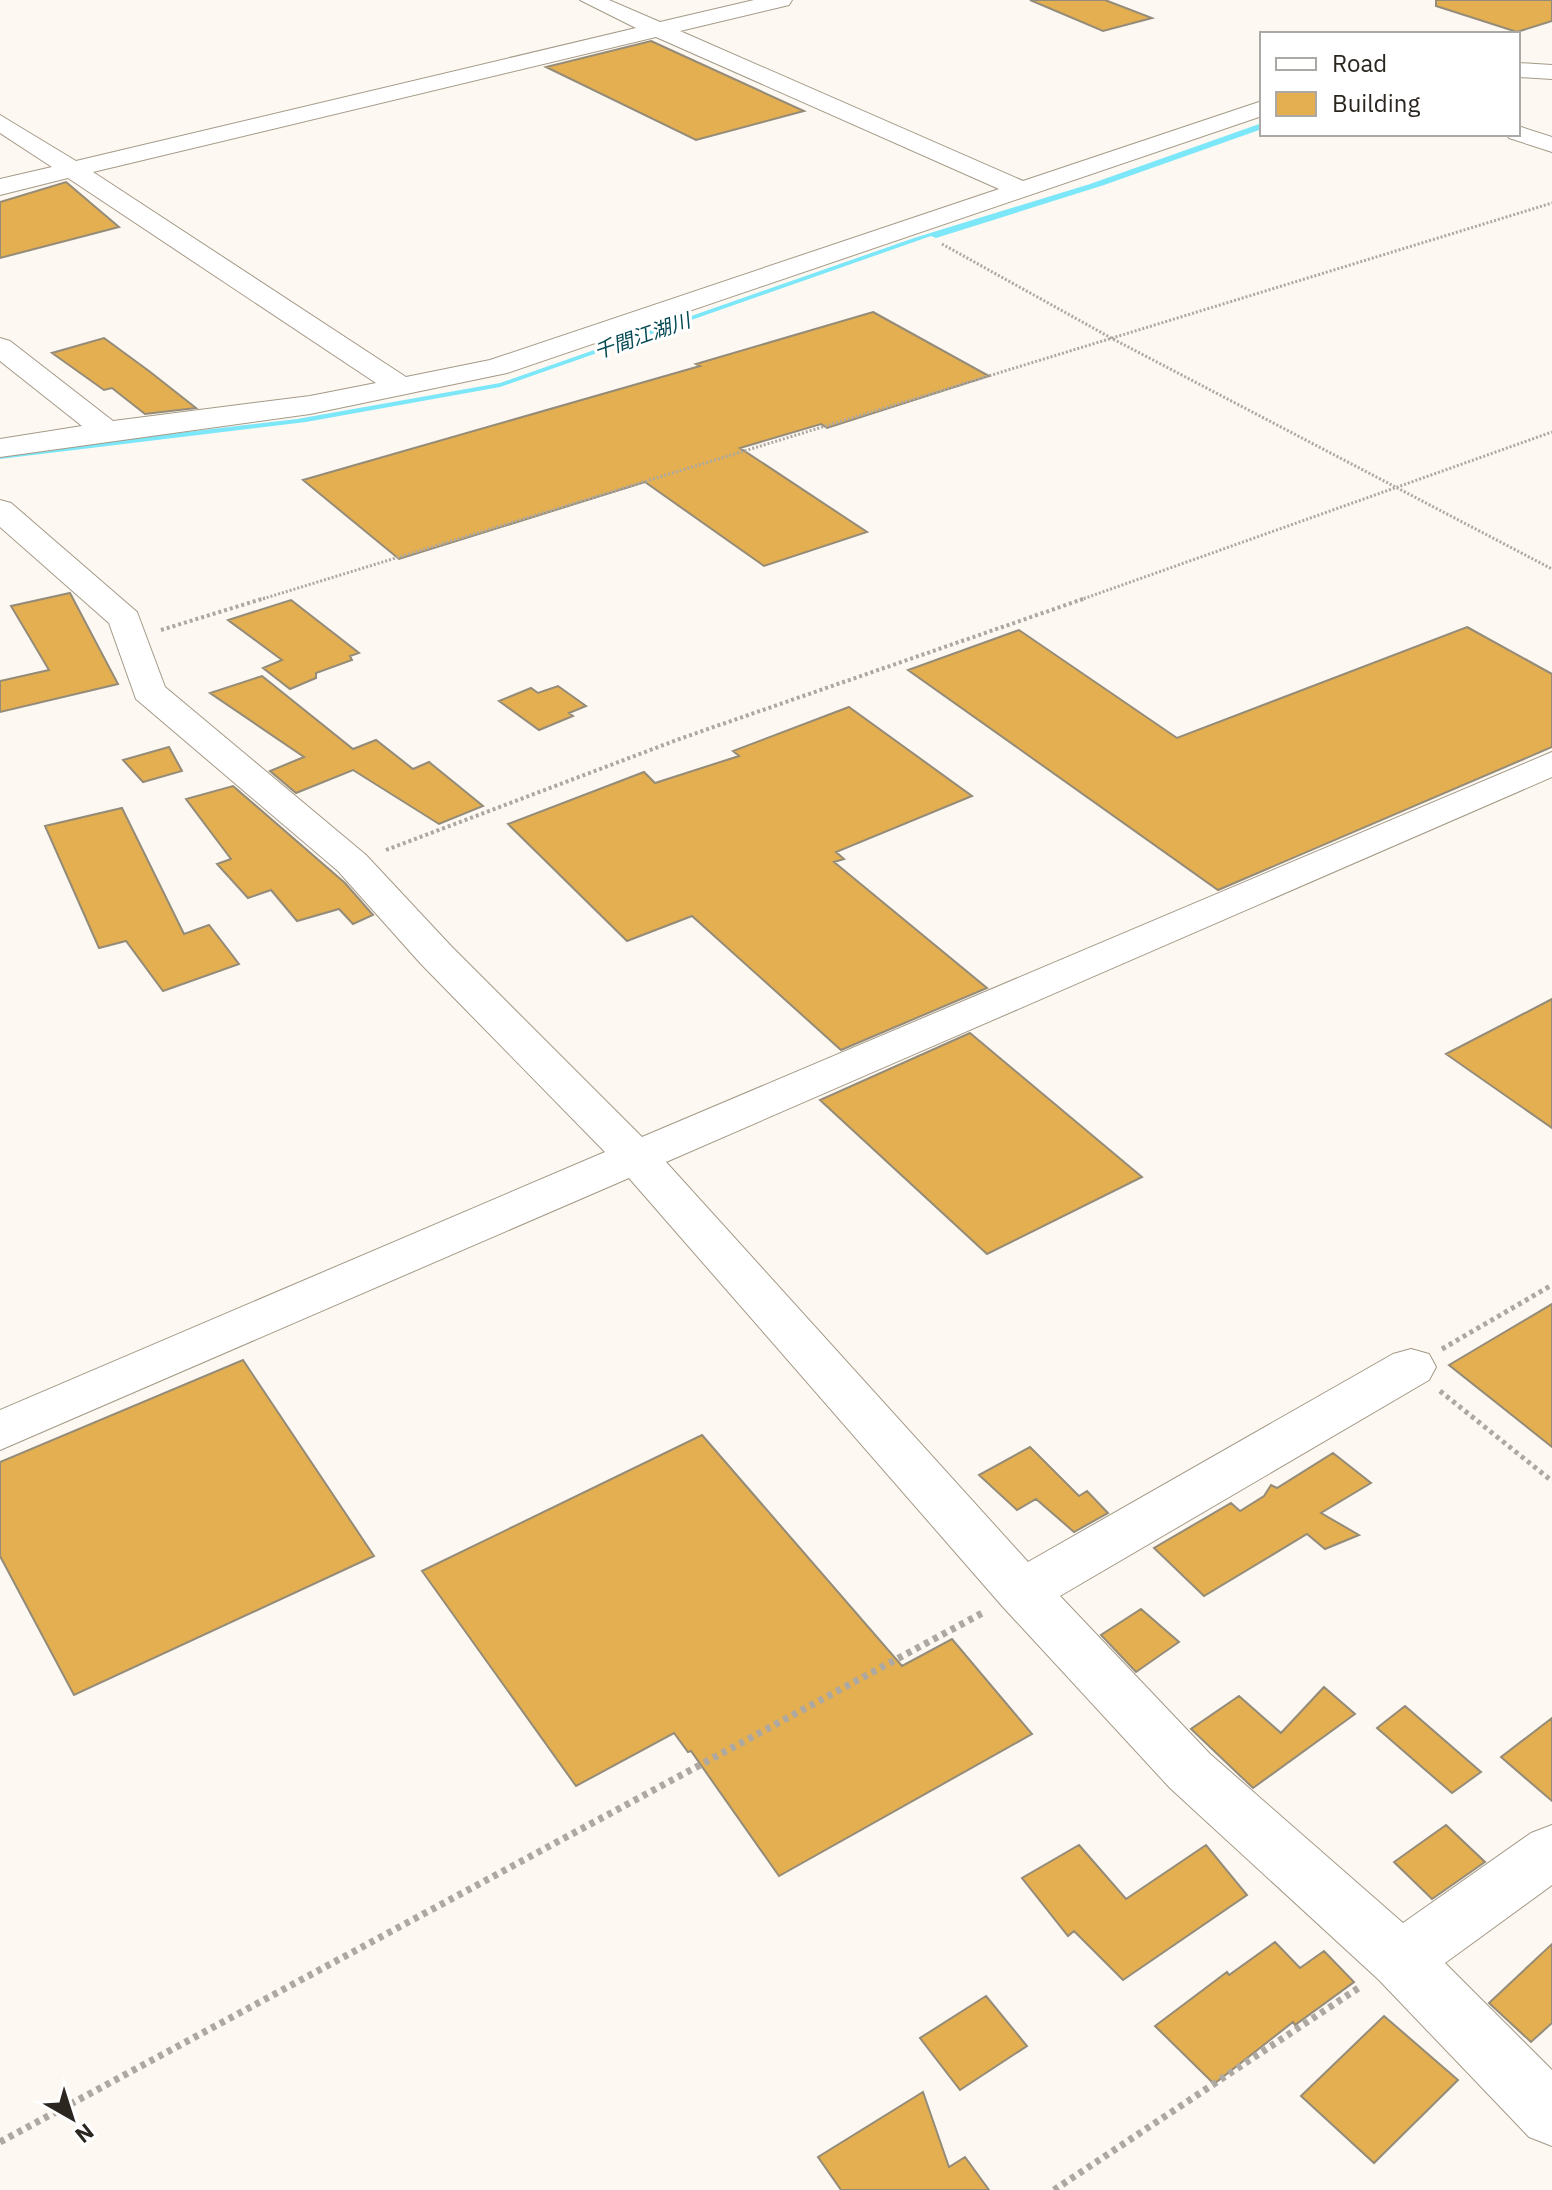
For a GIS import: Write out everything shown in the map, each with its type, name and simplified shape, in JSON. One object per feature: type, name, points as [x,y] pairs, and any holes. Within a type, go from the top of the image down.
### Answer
[{"type":"street","points":[[591,0],[1023,190]]},
{"type":"street","points":[[0,187],[75,172],[781,0]]},
{"type":"street","points":[[1520,70],[1552,72]]},
{"type":"street","points":[[0,448],[310,405],[497,367],[1260,109]]},
{"type":"street","points":[[0,122],[402,387]]},
{"type":"street","points":[[1520,134],[1552,145]]},
{"type":"street","points":[[0,347],[107,431]]},
{"type":"street","points":[[0,510],[125,619],[149,691],[352,863],[436,955],[638,1159],[1022,1592],[1190,1771],[1401,1960],[1552,2115]]},
{"type":"street","points":[[0,1431],[1552,763]]},
{"type":"street","points":[[1022,1592],[1411,1367]]},
{"type":"street","points":[[1401,1960],[1552,1851]]},
{"type":"path","points":[[132,638],[1552,203]]},
{"type":"path","points":[[908,226],[1113,339],[1552,569]]},
{"type":"path","points":[[352,863],[682,738],[1400,489],[1552,432]]},
{"type":"path","points":[[1552,1285],[1411,1367],[1552,1481]]},
{"type":"path","points":[[0,2142],[1022,1592]]},
{"type":"path","points":[[1054,2190],[1401,1960]]},
{"type":"water","name":"千間江湖川","points":[[1260,124],[1260,130],[1104,185],[936,238],[931,236],[500,387],[306,422],[0,459],[0,454],[297,419],[500,383],[914,238],[1090,184]]},
{"type":"building","points":[[1030,0],[1105,0],[1152,18],[1103,31]]},
{"type":"building","points":[[1436,0],[1552,0],[1552,21],[1517,32],[1436,6]]},
{"type":"building","points":[[651,41],[804,111],[696,140],[546,67]]},
{"type":"building","points":[[66,182],[119,227],[0,258],[0,202]]},
{"type":"building","points":[[873,312],[989,376],[827,428],[821,424],[740,448],[867,532],[764,566],[645,482],[399,559],[303,480],[700,366],[696,364]]},
{"type":"building","points":[[104,338],[196,408],[145,414],[112,388],[104,390],[52,353]]},
{"type":"building","points":[[70,593],[118,684],[0,712],[0,681],[49,670],[11,606]]},
{"type":"building","points":[[291,600],[359,653],[350,656],[352,660],[316,673],[316,678],[290,689],[263,668],[282,660],[228,620]]},
{"type":"building","points":[[1467,627],[1552,674],[1552,747],[1218,890],[908,670],[1019,630],[1177,738]]},
{"type":"building","points":[[262,676],[353,749],[376,740],[413,769],[429,762],[483,806],[439,824],[353,770],[296,793],[270,771],[304,757],[210,693]]},
{"type":"building","points":[[558,686],[586,706],[569,713],[573,716],[539,730],[499,701],[531,688],[538,693]]},
{"type":"building","points":[[849,707],[972,796],[836,852],[844,859],[834,862],[987,988],[841,1050],[692,916],[627,941],[508,824],[644,772],[655,783],[739,756],[733,751]]},
{"type":"building","points":[[169,747],[182,771],[143,782],[123,760]]},
{"type":"building","points":[[233,786],[345,883],[373,915],[353,924],[339,909],[297,921],[271,890],[248,898],[217,864],[231,859],[186,799]]},
{"type":"building","points":[[122,808],[184,934],[209,925],[239,964],[163,991],[126,941],[99,948],[45,826]]},
{"type":"building","points":[[1552,999],[1552,1128],[1446,1054]]},
{"type":"building","points":[[970,1033],[1142,1177],[987,1254],[820,1100]]},
{"type":"building","points":[[1552,1304],[1552,1447],[1449,1365]]},
{"type":"building","points":[[243,1360],[374,1556],[74,1695],[0,1556],[0,1462]]},
{"type":"building","points":[[702,1435],[902,1666],[952,1639],[1032,1734],[779,1876],[691,1751],[688,1752],[674,1733],[576,1786],[422,1571]]},
{"type":"building","points":[[1030,1447],[1079,1496],[1087,1491],[1108,1513],[1074,1532],[1036,1499],[1017,1510],[979,1475]]},
{"type":"building","points":[[1333,1453],[1371,1483],[1321,1513],[1359,1535],[1325,1549],[1307,1534],[1204,1596],[1154,1548],[1231,1503],[1240,1511],[1264,1496],[1271,1485],[1277,1488]]},
{"type":"building","points":[[1141,1609],[1179,1642],[1136,1672],[1101,1635]]},
{"type":"building","points":[[1324,1687],[1355,1714],[1253,1788],[1191,1729],[1239,1696],[1281,1733]]},
{"type":"building","points":[[1405,1706],[1481,1772],[1452,1793],[1377,1728]]},
{"type":"building","points":[[1552,1718],[1552,1801],[1501,1757]]},
{"type":"building","points":[[1446,1825],[1485,1862],[1432,1899],[1394,1862]]},
{"type":"building","points":[[1079,1845],[1126,1899],[1206,1845],[1247,1895],[1123,1980],[1074,1931],[1068,1936],[1022,1878]]},
{"type":"building","points":[[1275,1942],[1300,1968],[1324,1951],[1354,1982],[1295,2025],[1293,2022],[1214,2084],[1155,2026],[1227,1972],[1229,1975]]},
{"type":"building","points":[[1552,1944],[1552,2023],[1531,2042],[1489,2003]]},
{"type":"building","points":[[986,1996],[1027,2046],[960,2090],[920,2038]]},
{"type":"building","points":[[1384,2016],[1458,2080],[1374,2163],[1301,2096]]},
{"type":"building","points":[[923,2092],[949,2167],[965,2157],[989,2190],[841,2190],[818,2157]]}]
